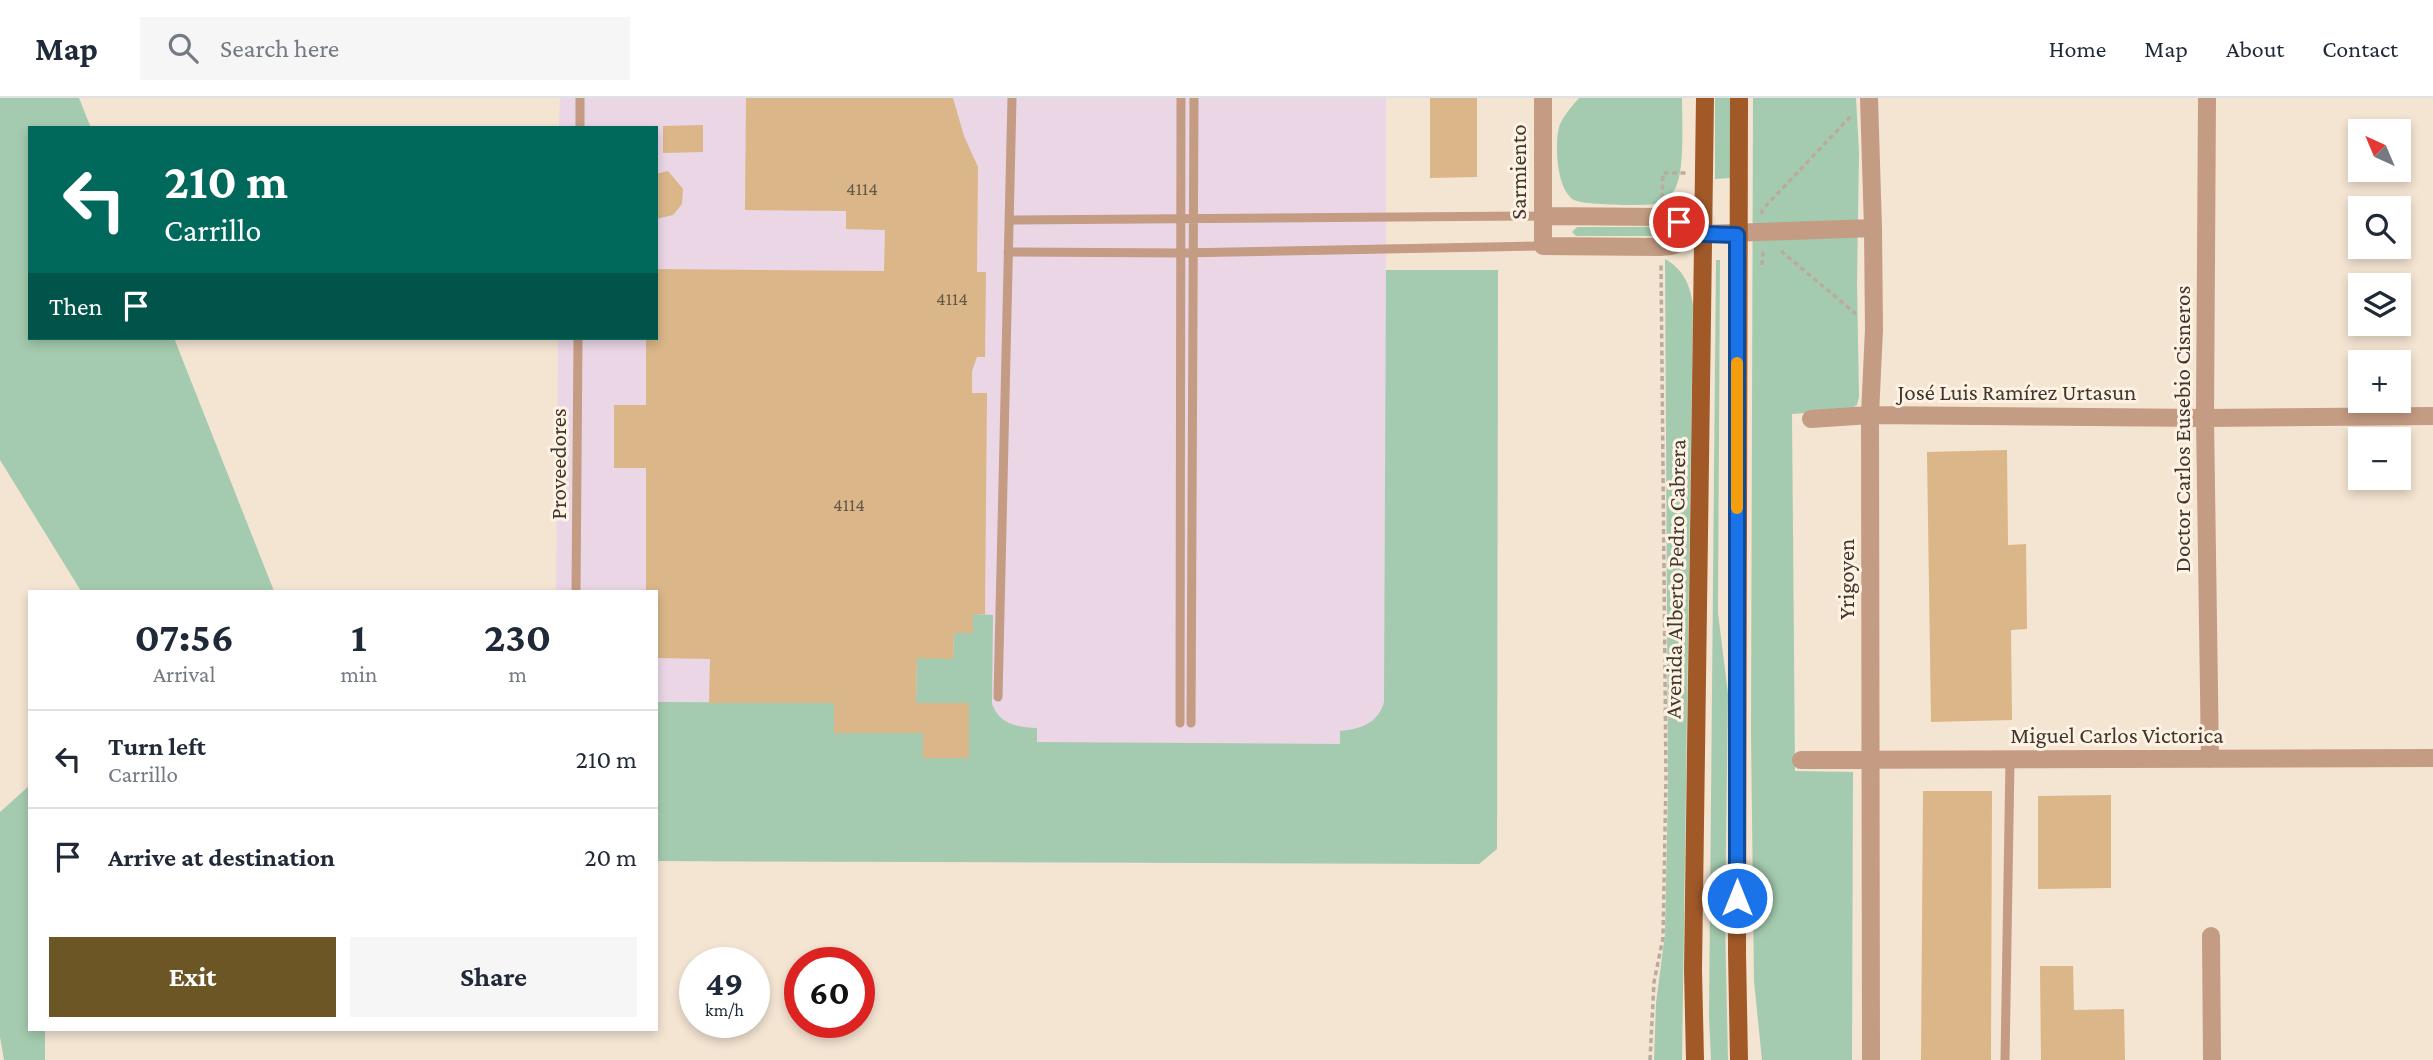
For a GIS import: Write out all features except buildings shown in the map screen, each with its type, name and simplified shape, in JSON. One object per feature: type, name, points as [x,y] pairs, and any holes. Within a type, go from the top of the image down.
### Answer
[{"type":"main road","name":"Avenida Alberto Pedro Cabrera","points":[[1695,1060],[1693,983],[1705,98]]},
{"type":"main road","points":[[1739,98],[1739,1060]]},
{"type":"street","name":"Sarmiento","points":[[1543,98],[1543,246]]},
{"type":"street","points":[[1868,98],[1877,98]]},
{"type":"street","name":"Yrigoyen","points":[[1868,98],[1874,329],[1870,415],[1871,1060]]},
{"type":"street","name":"Doctor Carlos Eusebio Cisneros","points":[[2207,98],[2205,418],[2210,759]]},
{"type":"street","points":[[1542,216],[1661,217],[1704,234]]},
{"type":"street","points":[[1543,246],[1660,247],[1671,246],[1704,234],[1763,235],[1873,228]]},
{"type":"street","name":"José Luis Ramírez Urtasun","points":[[1811,419],[1870,415],[2205,418],[2433,416]]},
{"type":"street","name":"Miguel Carlos Victorica","points":[[1801,761],[2433,758]]},
{"type":"street","points":[[2211,936],[2212,1060]]},
{"type":"lane","points":[[580,98],[580,126]]},
{"type":"lane","points":[[998,697],[1012,98]]},
{"type":"lane","points":[[1180,723],[1181,98]]},
{"type":"lane","points":[[1191,723],[1194,98]]},
{"type":"lane","points":[[1009,220],[1542,216]]},
{"type":"lane","points":[[1008,252],[1181,253],[1543,246]]},
{"type":"lane","name":"Proveedores","points":[[576,590],[578,340]]},
{"type":"lane","points":[[2005,1060],[2010,761]]},
{"type":"path","points":[[1762,265],[1762,210],[1868,98]]},
{"type":"path","points":[[1661,217],[1664,173],[1704,173]]},
{"type":"path","points":[[1763,235],[1874,329]]},
{"type":"path","points":[[1650,1060],[1654,982],[1663,938],[1666,778],[1660,247]]},
{"type":"shaded area","points":[[560,98],[1386,98],[1386,270],[1498,270],[1497,849],[1479,864],[658,861],[658,590],[556,590],[558,340],[658,340],[658,126],[559,126]]},
{"type":"green space","points":[[0,98],[79,98],[90,126],[28,126],[28,340],[175,340],[274,590],[80,590],[0,460]]},
{"type":"green space","points":[[1579,98],[1682,98],[1680,170],[1675,189],[1669,197],[1654,204],[1626,205],[1580,202],[1568,195],[1558,165],[1558,132],[1564,117]]},
{"type":"green space","points":[[1715,98],[1731,98],[1731,178],[1715,179]]},
{"type":"green space","points":[[1753,98],[1856,98],[1859,152],[1859,397],[1857,405],[1849,410],[1792,414],[1795,771],[1853,772],[1852,1060],[1762,1060],[1754,981],[1751,733]]},
{"type":"green space","points":[[1577,227],[1663,227],[1670,232],[1664,236],[1576,236],[1572,232]]},
{"type":"green space","points":[[1665,259],[1677,268],[1685,279],[1693,305],[1682,1060],[1654,1060],[1656,1003],[1665,934],[1668,788]]},
{"type":"green space","points":[[1716,260],[1720,260],[1718,613],[1728,694],[1725,921],[1728,1060],[1711,1060],[1709,1016]]},
{"type":"green space","points":[[1386,270],[1498,270],[1497,849],[1479,864],[658,861],[658,702],[834,703],[834,733],[923,733],[923,758],[969,758],[969,703],[916,703],[917,658],[953,658],[954,633],[973,633],[973,614],[993,615],[992,704],[995,711],[1010,724],[1037,728],[1037,742],[1340,744],[1340,731],[1367,724],[1377,716],[1384,702]]},
{"type":"green space","points":[[28,787],[28,1031],[45,1031],[45,1060],[4,1060],[0,1037],[0,812]]},
{"type":"slow traffic","points":[[1737,363],[1737,508]]},
{"type":"route","points":[[1679,222],[1704,234],[1737,235],[1737,898]]}]
